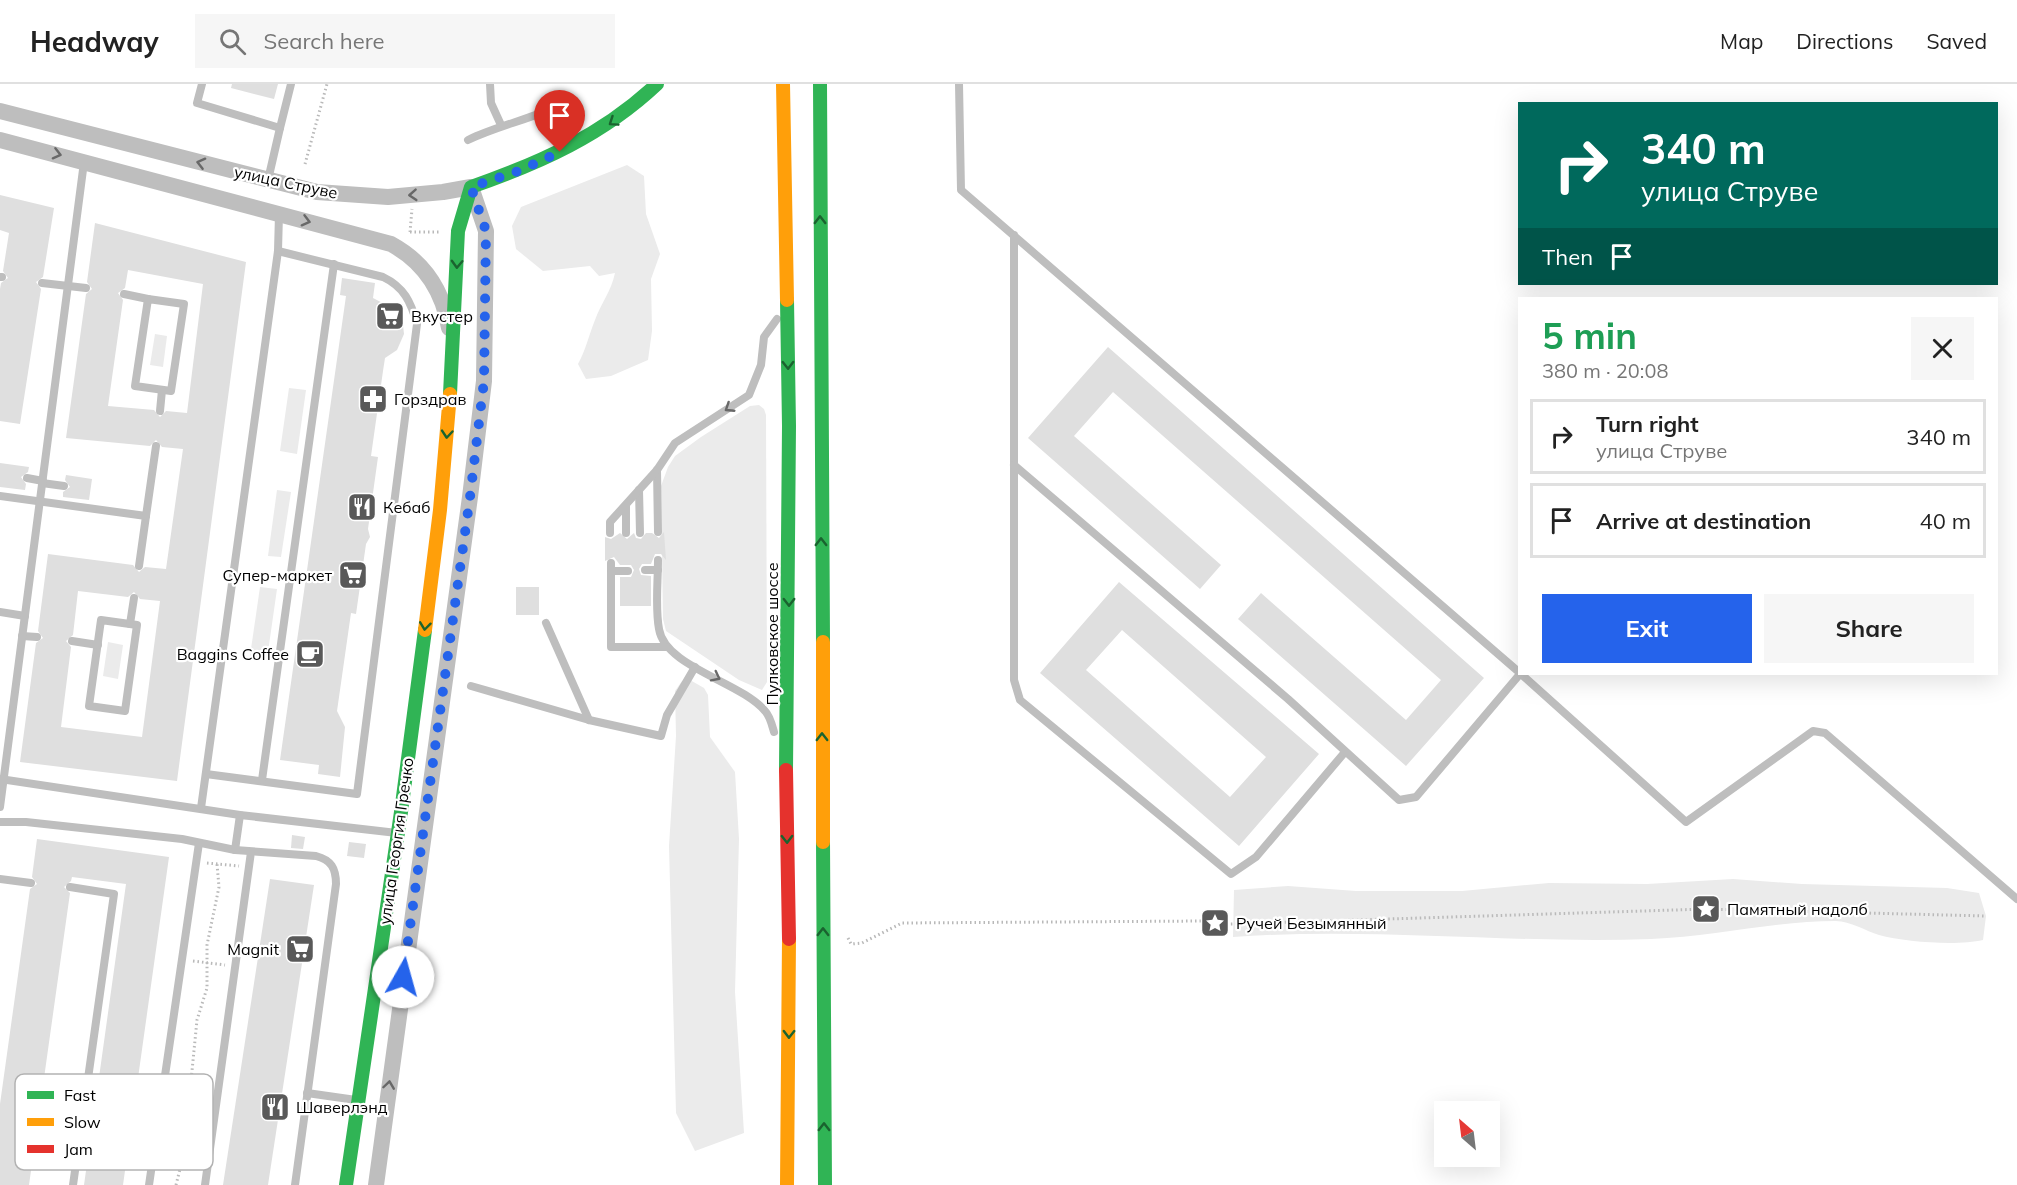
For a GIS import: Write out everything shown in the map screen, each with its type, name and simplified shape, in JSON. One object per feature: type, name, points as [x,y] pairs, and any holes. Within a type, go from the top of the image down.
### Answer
[{"type":"main road","name":"Пулковское шоссе","points":[[783,84],[789,589],[786,800],[790,974],[787,1185]]},
{"type":"main road","points":[[820,84],[825,1185]]},
{"type":"main road","name":"улица Струве","points":[[471,187],[519,171],[577,144],[627,112],[652,86]]},
{"type":"main road","points":[[454,355],[458,231],[471,187]]},
{"type":"main road","name":"улица Георгия Гречко","points":[[346,1185],[398,833],[433,568],[454,355]]},
{"type":"street","name":"улица Струве","points":[[0,111],[317,192],[366,196],[414,196],[471,187]]},
{"type":"street","name":"улица Струве","points":[[0,140],[391,244],[411,256],[433,281],[447,313],[454,355]]},
{"type":"street","name":"улица Георгия Гречко","points":[[376,1185],[484,381],[486,231],[471,187]]},
{"type":"lane","points":[[202,84],[197,103],[280,128]]},
{"type":"lane","points":[[268,180],[291,84]]},
{"type":"lane","points":[[490,84],[491,103],[501,125]]},
{"type":"lane","points":[[960,84],[961,190],[1518,671]]},
{"type":"lane","points":[[468,140],[501,125],[518,124],[551,109]]},
{"type":"lane","points":[[0,807],[84,161]]},
{"type":"lane","points":[[201,808],[278,251],[279,214]]},
{"type":"lane","points":[[1014,235],[1014,680],[1020,699],[1231,874],[1256,856],[1345,752]]},
{"type":"lane","points":[[206,774],[357,794],[417,324],[409,300],[393,282],[334,264],[278,251]]},
{"type":"lane","points":[[262,780],[334,264]]},
{"type":"lane","points":[[42,283],[86,288]]},
{"type":"lane","points":[[124,294],[184,304],[171,391],[135,386],[148,299]]},
{"type":"lane","points":[[610,533],[610,522],[657,470],[675,443],[749,395],[761,364],[764,337],[786,307]]},
{"type":"lane","points":[[160,411],[162,390]]},
{"type":"lane","points":[[139,566],[156,446]]},
{"type":"lane","points":[[1014,465],[1288,699],[1399,800],[1416,797],[1518,675]]},
{"type":"lane","points":[[657,470],[658,532]]},
{"type":"lane","points":[[27,478],[64,486]]},
{"type":"lane","points":[[639,490],[640,533]]},
{"type":"lane","points":[[0,496],[146,516]]},
{"type":"lane","points":[[626,506],[626,533]]},
{"type":"lane","points":[[658,560],[658,630],[666,647],[695,667],[754,699],[767,713],[774,740]]},
{"type":"lane","points":[[627,568],[610,567],[611,648],[666,647]]},
{"type":"lane","points":[[645,570],[658,570]]},
{"type":"lane","points":[[130,624],[134,598]]},
{"type":"lane","points":[[0,612],[25,616]]},
{"type":"lane","points":[[101,620],[137,625],[124,711],[89,706],[98,645],[101,620]]},
{"type":"lane","points":[[546,623],[589,720]]},
{"type":"lane","points":[[22,636],[37,637]]},
{"type":"lane","points":[[72,642],[98,645]]},
{"type":"lane","points":[[471,686],[589,720],[661,736],[667,715],[695,667]]},
{"type":"lane","points":[[1522,675],[1686,822],[1813,731],[1825,733],[2017,899]]},
{"type":"lane","points":[[777,768],[786,800]]},
{"type":"lane","points":[[2,779],[240,815],[398,833]]},
{"type":"lane","points":[[235,850],[240,815]]},
{"type":"lane","points":[[0,822],[26,822],[199,843],[251,852],[316,856],[325,858],[333,865],[336,874],[295,1185]]},
{"type":"lane","points":[[165,1074],[199,843]]},
{"type":"lane","points":[[213,1126],[251,852]]},
{"type":"lane","points":[[0,879],[31,883]]},
{"type":"lane","points":[[70,887],[114,894],[89,1074]]},
{"type":"lane","points":[[307,1093],[357,1100]]},
{"type":"lane","points":[[73,1185],[75,1170]]},
{"type":"lane","points":[[149,1185],[151,1170]]},
{"type":"lane","points":[[205,1185],[207,1170]]},
{"type":"path","points":[[304,164],[327,84]]},
{"type":"path","points":[[409,243],[412,207]]},
{"type":"path","points":[[410,232],[450,231]]},
{"type":"path","points":[[196,862],[249,867]]},
{"type":"path","points":[[192,1074],[197,1020],[207,988],[207,945],[219,887],[217,864]]},
{"type":"path","points":[[845,931],[851,944],[862,943],[902,923],[1202,921],[1229,924],[1706,909],[1986,916]]},
{"type":"path","points":[[182,960],[235,967]]},
{"type":"path","points":[[176,1185],[180,1170]]},
{"type":"shaded area","points":[[627,165],[644,176],[646,214],[660,254],[651,279],[652,331],[648,360],[611,376],[586,379],[578,364],[615,273],[599,276],[590,266],[543,271],[516,249],[512,226],[521,207]]},
{"type":"shaded area","points":[[155,334],[167,336],[163,367],[150,365]]},
{"type":"shaded area","points":[[289,388],[306,390],[297,454],[280,451]]},
{"type":"shaded area","points":[[759,405],[764,409],[766,415],[767,682],[762,690],[739,680],[666,631],[663,619],[661,486],[675,456],[750,406]]},
{"type":"shaded area","points":[[277,490],[291,492],[281,557],[268,556]]},
{"type":"shaded area","points":[[260,587],[277,589],[267,659],[250,656]]},
{"type":"shaded area","points":[[108,642],[123,645],[118,679],[103,676]]},
{"type":"shaded area","points":[[690,680],[704,688],[708,695],[710,737],[735,772],[739,839],[735,992],[744,1133],[695,1151],[676,1113],[669,846],[676,736],[675,691],[682,681]]},
{"type":"shaded area","points":[[1733,879],[1802,884],[1947,888],[1979,893],[1986,916],[1983,940],[1946,943],[1903,940],[1879,935],[1841,921],[1790,924],[1651,939],[1599,940],[1337,934],[1233,937],[1234,890],[1288,886],[1356,891],[1462,891],[1549,883],[1647,884]]},
{"type":"building","points":[[232,84],[278,84],[274,99],[231,88]]},
{"type":"building","points":[[0,195],[54,208],[43,277],[36,282],[41,289],[20,424],[0,421],[0,289],[1,283],[8,278],[3,271],[9,233],[0,230]]},
{"type":"building","points":[[95,223],[246,262],[177,781],[20,762],[36,643],[43,638],[38,631],[48,554],[133,565],[139,572],[145,567],[166,569],[183,449],[162,447],[156,440],[150,446],[66,438],[86,294],[92,289],[87,282]],"holes":[[[128,270],[203,284],[187,413],[166,411],[160,417],[154,410],[108,406],[123,300],[118,293],[125,288]],[[78,591],[128,597],[134,592],[140,599],[160,601],[142,737],[61,727],[71,647],[66,641],[73,635]]]},
{"type":"building","points":[[342,278],[375,283],[373,298],[396,310],[403,325],[404,334],[397,350],[385,358],[383,371],[371,456],[378,457],[368,529],[370,537],[366,544],[356,614],[351,613],[337,711],[345,727],[340,777],[318,774],[319,765],[280,760],[346,296],[340,295]]},
{"type":"building","points":[[1108,347],[1484,678],[1406,766],[1238,619],[1261,593],[1406,720],[1441,680],[1113,392],[1074,436],[1221,565],[1200,589],[1028,438]]},
{"type":"building","points":[[0,463],[29,467],[28,472],[21,477],[26,484],[25,490],[0,487]]},
{"type":"building","points":[[66,475],[92,479],[89,500],[63,497],[63,492],[70,487],[65,480]]},
{"type":"building","points":[[664,532],[666,560],[661,554],[655,554],[651,564],[642,564],[639,569],[641,575],[651,576],[651,606],[620,606],[620,577],[631,577],[634,570],[631,565],[620,565],[614,557],[605,561],[605,537],[611,539],[620,533],[627,539],[634,533],[636,538],[641,539],[646,533],[652,533],[659,538]]},
{"type":"building","points":[[1119,582],[1319,754],[1239,846],[1040,673]],"holes":[[[1122,630],[1266,757],[1230,797],[1086,670]]]},
{"type":"building","points":[[516,587],[539,587],[539,615],[516,615]]},
{"type":"building","points":[[292,835],[305,837],[303,849],[291,848]]},
{"type":"building","points":[[37,839],[169,857],[139,1074],[99,1074],[126,884],[72,877],[64,887],[70,893],[45,1074],[15,1074],[15,1170],[31,1170],[29,1185],[0,1185],[0,1104],[30,889],[37,884],[32,877]]},
{"type":"building","points":[[349,842],[366,844],[364,858],[347,856]]},
{"type":"building","points":[[270,879],[314,885],[268,1185],[223,1185]]},
{"type":"building","points":[[86,1170],[125,1170],[123,1185],[84,1185]]},
{"type":"traffic: fast","points":[[450,394],[458,231],[471,187],[522,168],[570,146],[615,118],[657,84]]},
{"type":"traffic: fast","points":[[820,84],[823,642]]},
{"type":"traffic: fast","points":[[786,770],[789,426],[787,300]]},
{"type":"traffic: fast","points":[[346,1185],[401,812],[425,630]]},
{"type":"traffic: fast","points":[[823,842],[825,1185]]},
{"type":"traffic: slow","points":[[783,84],[787,300]]},
{"type":"traffic: slow","points":[[425,630],[440,510],[450,394]]},
{"type":"traffic: slow","points":[[823,642],[823,842]]},
{"type":"traffic: slow","points":[[787,1185],[789,939]]},
{"type":"traffic: jam","points":[[786,770],[789,939]]},
{"type":"place","name":"Вкустер","points":[[390,316]]},
{"type":"place","name":"Горздрав","points":[[373,399]]},
{"type":"place","name":"Кебаб","points":[[362,507]]},
{"type":"place","name":"Супер-маркет","points":[[353,575]]},
{"type":"place","name":"Baggins Coffee","points":[[310,654]]},
{"type":"place","name":"Памятный надолб","points":[[1706,909]]},
{"type":"place","name":"Ручей Безымянный","points":[[1215,923]]},
{"type":"place","name":"Magnit","points":[[300,949]]},
{"type":"place","name":"Шаверлэнд","points":[[275,1107]]},
{"type":"route","points":[[403,977],[484,381],[487,303],[486,231],[471,187],[519,171],[560,152]]}]
